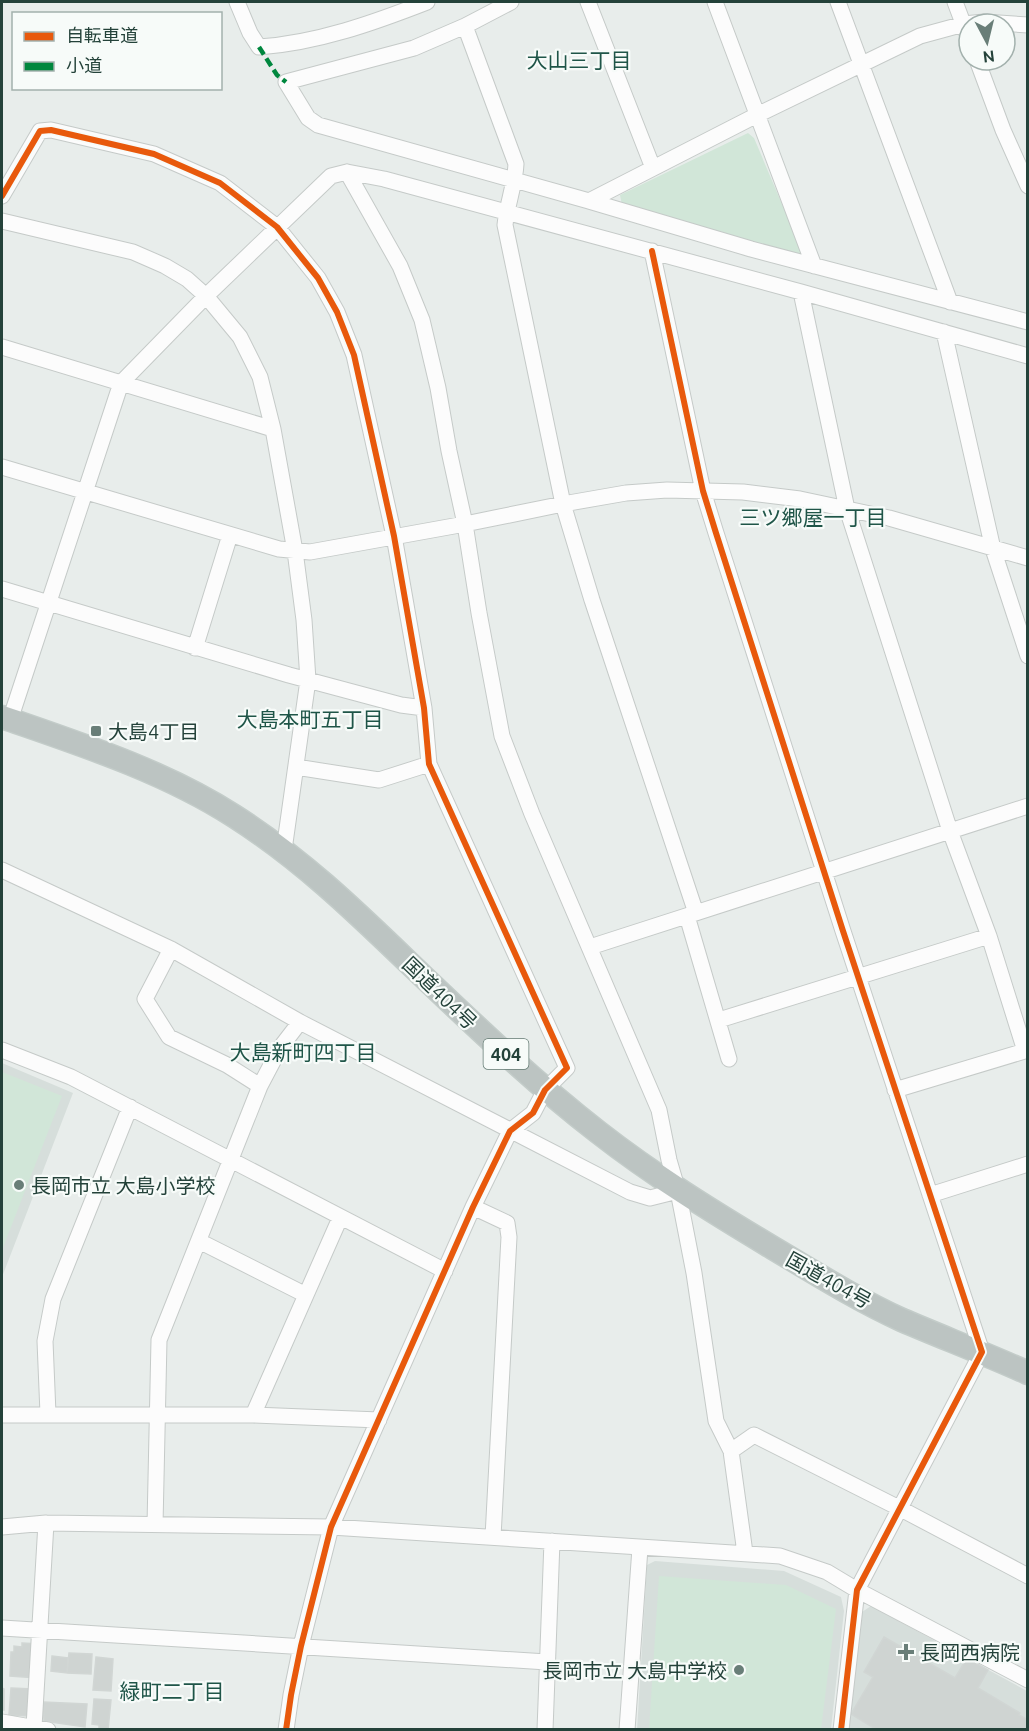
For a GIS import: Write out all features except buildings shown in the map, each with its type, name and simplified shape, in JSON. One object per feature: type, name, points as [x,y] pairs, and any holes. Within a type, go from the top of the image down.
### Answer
[{"type":"highway","name":"国道404号","points":[[6,718],[120,760],[178,785],[232,814],[284,850],[327,884],[545,1090],[678,1191],[819,1275],[900,1319],[1028,1373]]},
{"type":"street","points":[[237,2],[250,33],[259,47],[287,45],[353,29],[427,2]]},
{"type":"street","points":[[510,2],[465,26],[414,48],[286,82],[308,118],[318,125],[589,201],[691,233],[1028,322]]},
{"type":"street","points":[[588,2],[653,168]]},
{"type":"street","points":[[715,2],[814,266]]},
{"type":"street","points":[[838,2],[950,302]]},
{"type":"street","points":[[465,26],[516,164],[516,180],[506,211],[505,225],[538,374],[563,504],[691,915],[729,1059]]},
{"type":"street","points":[[589,201],[757,115],[920,36],[957,32]]},
{"type":"street","points":[[981,72],[1003,130],[1028,186]]},
{"type":"street","points":[[2,196],[39,131],[51,130],[154,154],[220,183],[277,227],[318,278],[337,312],[354,355],[394,536],[424,708],[429,764],[567,1068],[545,1090],[533,1113],[510,1131],[444,1271],[331,1527],[301,1646],[286,1730]]},
{"type":"street","points":[[347,172],[400,266],[422,320],[465,524],[502,736],[659,1110],[694,1273],[716,1420],[731,1451],[745,1553]]},
{"type":"street","points":[[6,718],[121,383],[206,296],[331,176],[347,172],[384,178],[1028,356]]},
{"type":"street","points":[[2,221],[133,252],[187,279],[206,296],[240,337],[260,377],[273,429],[295,551],[304,620],[308,680],[284,850]]},
{"type":"street","points":[[652,251],[703,491],[858,976],[982,1352],[857,1590],[841,1730]]},
{"type":"street","points":[[801,292],[847,509],[950,831],[989,936],[1026,1051],[896,1090]]},
{"type":"street","points":[[944,332],[993,549],[1028,656]]},
{"type":"street","points":[[2,347],[273,429]]},
{"type":"street","points":[[2,467],[230,535],[279,549],[295,551],[310,552],[626,493],[667,490],[743,492],[847,509],[889,518],[1028,558]]},
{"type":"street","points":[[195,648],[230,535]]},
{"type":"street","points":[[2,589],[308,680],[401,705],[424,708]]},
{"type":"street","points":[[296,767],[379,780],[429,764]]},
{"type":"street","points":[[590,947],[1028,806]]},
{"type":"street","points":[[2,870],[171,949],[300,1022],[630,1192],[650,1198],[678,1191]]},
{"type":"street","points":[[719,1020],[989,936]]},
{"type":"street","points":[[171,949],[145,999],[169,1037],[227,1065],[260,1086]]},
{"type":"street","points":[[155,1525],[159,1340],[260,1086],[280,1048],[300,1022]]},
{"type":"street","points":[[2,1050],[71,1077],[444,1271]]},
{"type":"street","points":[[48,1414],[45,1341],[53,1299],[130,1107]]},
{"type":"street","points":[[930,1196],[1028,1164]]},
{"type":"street","points":[[474,1207],[507,1223],[509,1237],[493,1537]]},
{"type":"street","points":[[253,1415],[340,1218]]},
{"type":"street","points":[[199,1241],[306,1295]]},
{"type":"street","points":[[2,1415],[253,1415],[379,1420]]},
{"type":"street","points":[[731,1451],[754,1435],[1028,1576]]},
{"type":"street","points":[[2,1722],[41,1728],[41,1630],[46,1523]]},
{"type":"street","points":[[2,1527],[46,1523],[331,1527],[780,1556],[827,1572],[1028,1680]]},
{"type":"street","points":[[544,1730],[552,1541]]},
{"type":"street","points":[[627,1730],[639,1548]]},
{"type":"street","points":[[2,1628],[547,1662]]},
{"type":"shaded area","name":"長岡市立 大島小学校","points":[[2,1063],[73,1093],[2,1277]]},
{"type":"shaded area","name":"長岡市立 大島中学校","points":[[655,1561],[784,1571],[841,1597],[844,1611],[831,1729],[637,1730],[647,1565]]},
{"type":"shaded area","name":"長岡西病院","points":[[871,1606],[1027,1691],[1027,1729],[846,1730],[862,1612]]},
{"type":"green space","points":[[748,133],[754,138],[804,256],[622,205],[620,195]]},
{"type":"green space","name":"長岡市立 大島小学校","points":[[2,1072],[62,1096],[2,1250]]},
{"type":"green space","name":"長岡市立 大島中学校","points":[[659,1576],[786,1585],[836,1609],[821,1729],[649,1729]]},
{"type":"marked path","points":[[259,47],[277,75],[286,82]]},
{"type":"cycle path","points":[[2,196],[40,131],[51,130],[154,154],[220,183],[277,227],[318,278],[337,312],[354,355],[394,536],[424,708],[429,764],[567,1068],[545,1090],[533,1113],[510,1131],[473,1207],[331,1527],[301,1646],[286,1730]]},
{"type":"cycle path","points":[[652,251],[703,491],[843,931],[982,1352],[857,1590],[841,1730]]},
{"type":"place","name":"大島4丁目","points":[[96,731]]},
{"type":"place","name":"長岡市立 大島小学校","points":[[19,1185]]},
{"type":"place","name":"長岡西病院","points":[[906,1652]]},
{"type":"place","name":"長岡市立 大島中学校","points":[[739,1670]]},
{"type":"district","name":"大山三丁目","points":[[579,60]]},
{"type":"district","name":"三ツ郷屋一丁目","points":[[813,517]]},
{"type":"district","name":"大島本町五丁目","points":[[310,719]]},
{"type":"district","name":"大島新町四丁目","points":[[303,1052]]},
{"type":"district","name":"緑町二丁目","points":[[172,1691]]}]
